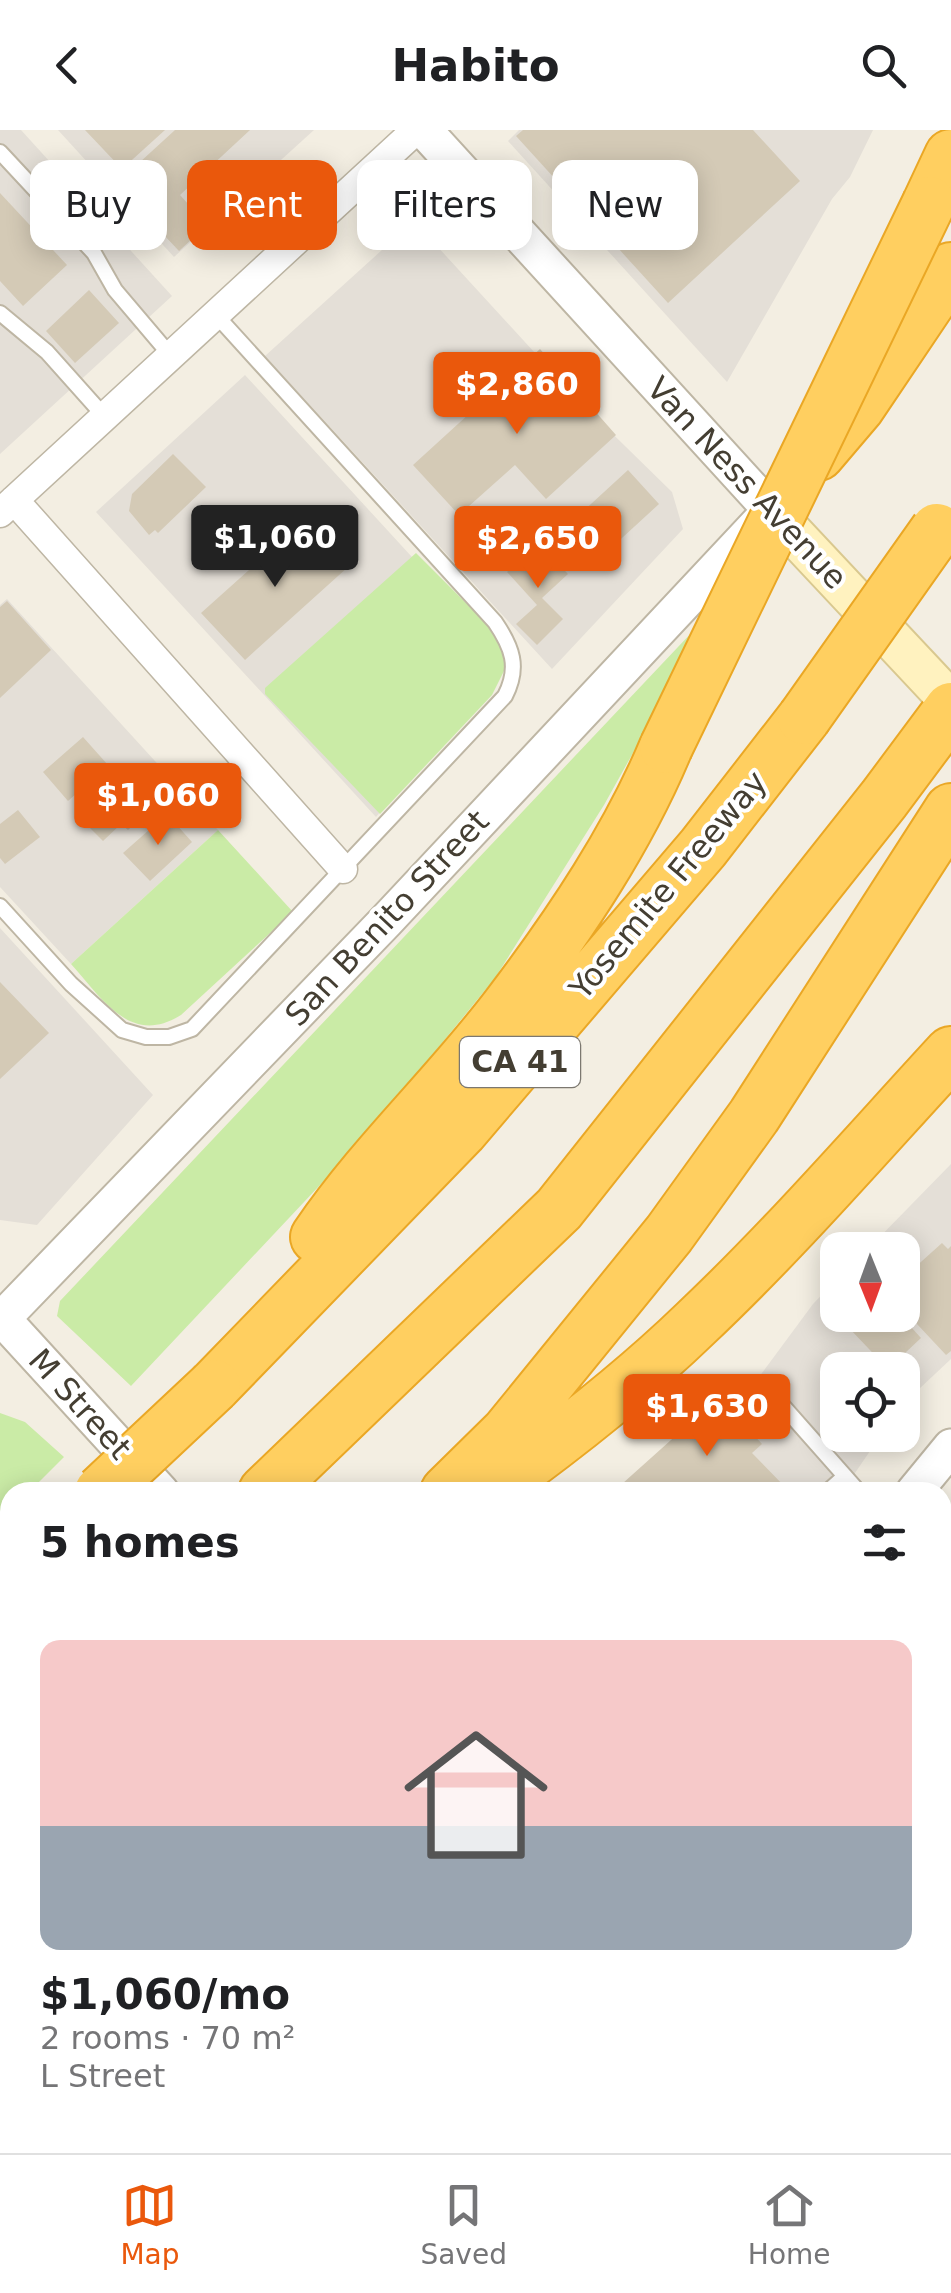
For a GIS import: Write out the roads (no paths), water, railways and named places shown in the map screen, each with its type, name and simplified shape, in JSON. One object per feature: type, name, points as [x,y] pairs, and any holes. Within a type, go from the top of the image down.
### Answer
[{"type":"highway","points":[[214,1386],[327,1222],[511,1002],[606,863],[631,821],[951,156]]},
{"type":"highway","points":[[771,510],[858,406],[951,269]]},
{"type":"highway","name":"Yosemite Freeway","points":[[113,1482],[214,1386],[461,1130],[703,848],[804,718],[944,520]]},
{"type":"highway","points":[[281,1477],[559,1209],[884,799],[951,706]]},
{"type":"highway","points":[[457,1482],[508,1432],[668,1234],[754,1116],[940,828]]},
{"type":"highway","points":[[503,1482],[568,1434],[694,1326],[951,1054]]},
{"type":"main road","name":"Van Ness Avenue","points":[[771,510],[951,706]]},
{"type":"street","points":[[343,869],[7,507],[420,130]]},
{"type":"street","name":"Van Ness Avenue","points":[[420,130],[771,510]]},
{"type":"street","name":"San Benito Street","points":[[1,1319],[386,921],[771,510]]},
{"type":"street","name":"M Street","points":[[1,1319],[151,1482]]},
{"type":"street","points":[[924,1482],[951,1447]]},
{"type":"lane","points":[[0,152],[94,254],[115,290],[171,356]]},
{"type":"lane","points":[[0,312],[47,352],[105,417]]},
{"type":"lane","points":[[0,906],[71,984],[122,1030],[169,1038],[192,1029],[506,696],[512,682],[511,646],[495,622],[216,314]]},
{"type":"lane","points":[[783,1406],[850,1482]]},
{"type":"lane","points":[[838,1482],[845,1476]]}]
